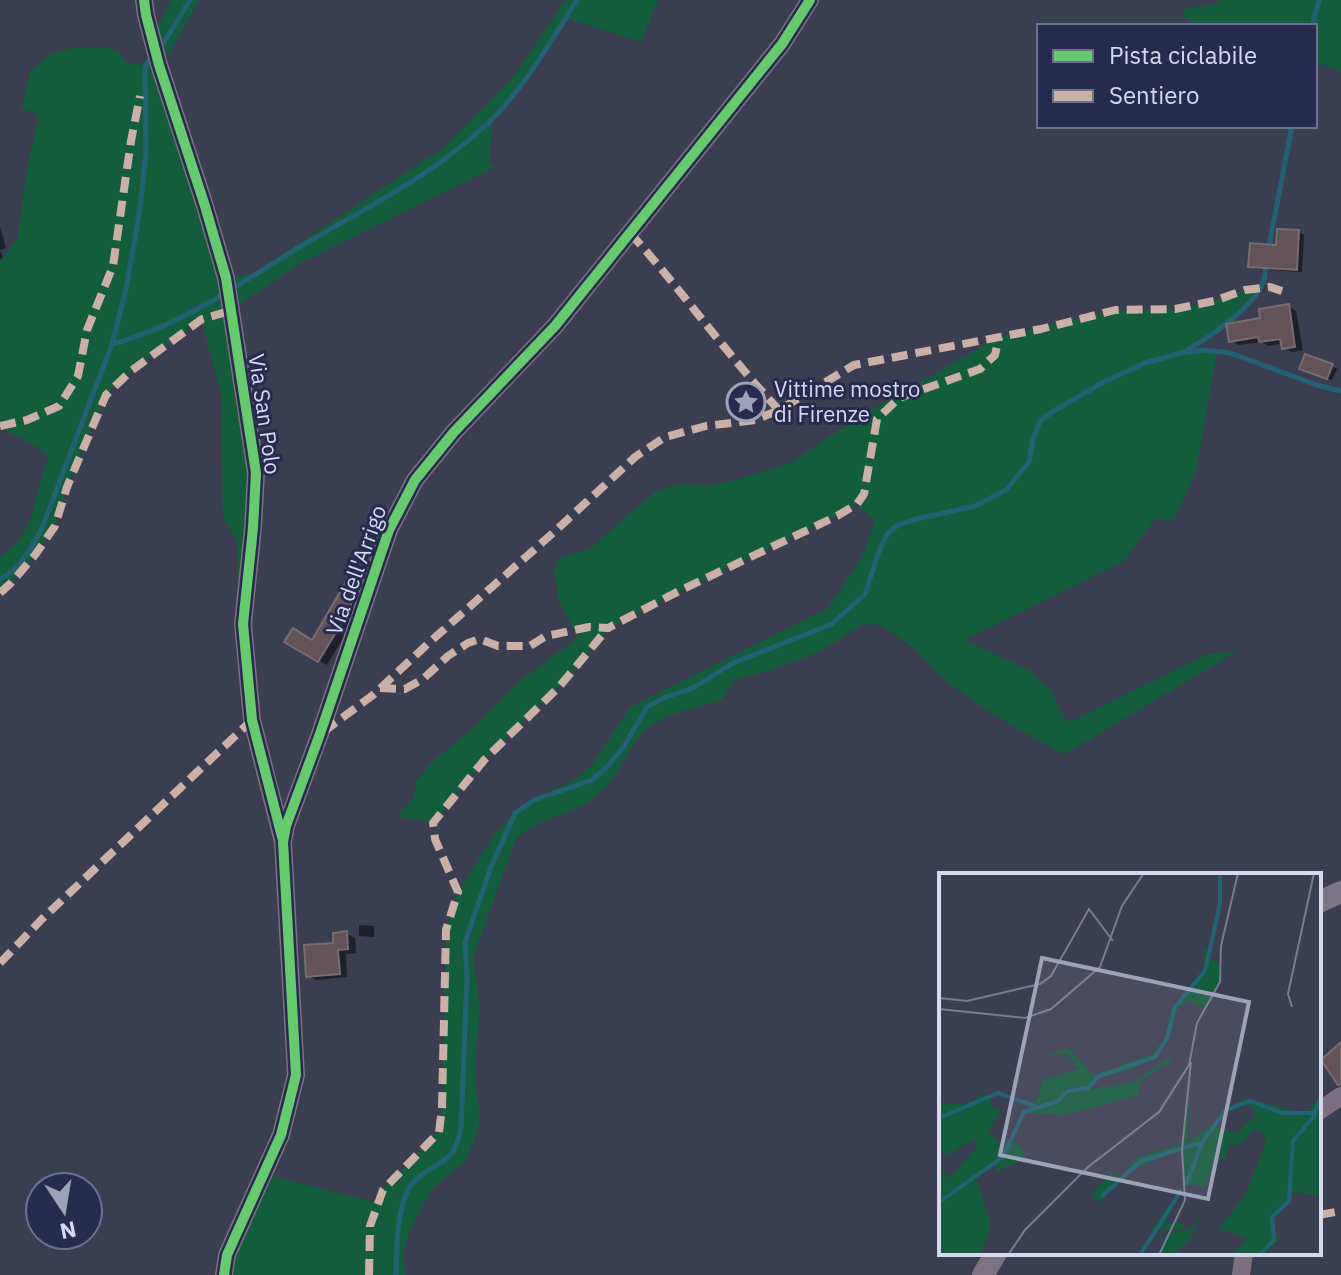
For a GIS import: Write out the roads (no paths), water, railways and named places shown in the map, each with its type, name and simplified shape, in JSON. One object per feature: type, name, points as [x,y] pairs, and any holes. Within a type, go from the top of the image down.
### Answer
[{"type":"main road","points":[[1321,901],[1341,892]]},
{"type":"main road","points":[[983,1275],[995,1255]]},
{"type":"street","name":"Via San Polo","points":[[144,0],[159,65],[226,278],[256,473],[243,624],[252,720],[283,842]]},
{"type":"street","name":"Via dell'Arrigo","points":[[224,1275],[227,1255],[281,1135],[296,1075],[283,842],[291,810],[389,530],[415,480],[454,432],[555,326],[782,44],[810,0]]},
{"type":"street","points":[[1321,1110],[1341,1096]]},
{"type":"street","points":[[1241,1275],[1244,1255]]},
{"type":"waterway","points":[[161,47],[190,0]]},
{"type":"waterway","points":[[232,289],[405,186],[472,138],[515,93],[577,0]]},
{"type":"waterway","points":[[1313,24],[1319,0]]},
{"type":"waterway","points":[[0,579],[30,550],[42,528],[112,344],[125,294],[139,216],[146,153],[145,67],[151,57]]},
{"type":"waterway","points":[[1268,251],[1292,128]]},
{"type":"waterway","points":[[1187,350],[1218,330],[1250,302],[1263,283],[1266,265]]},
{"type":"waterway","points":[[113,344],[170,323],[224,294]]},
{"type":"waterway","points":[[396,1275],[398,1230],[409,1188],[453,1152],[461,1129],[467,976],[465,942],[491,867],[515,813],[534,800],[592,780],[624,746],[647,707],[693,688],[733,663],[832,624],[865,594],[887,534],[898,525],[975,506],[1006,490],[1029,462],[1040,421],[1102,383],[1145,363],[1204,350],[1230,353],[1341,391]]},
{"type":"place","name":"Vittime mostro di Firenze","points":[[746,402]]}]
